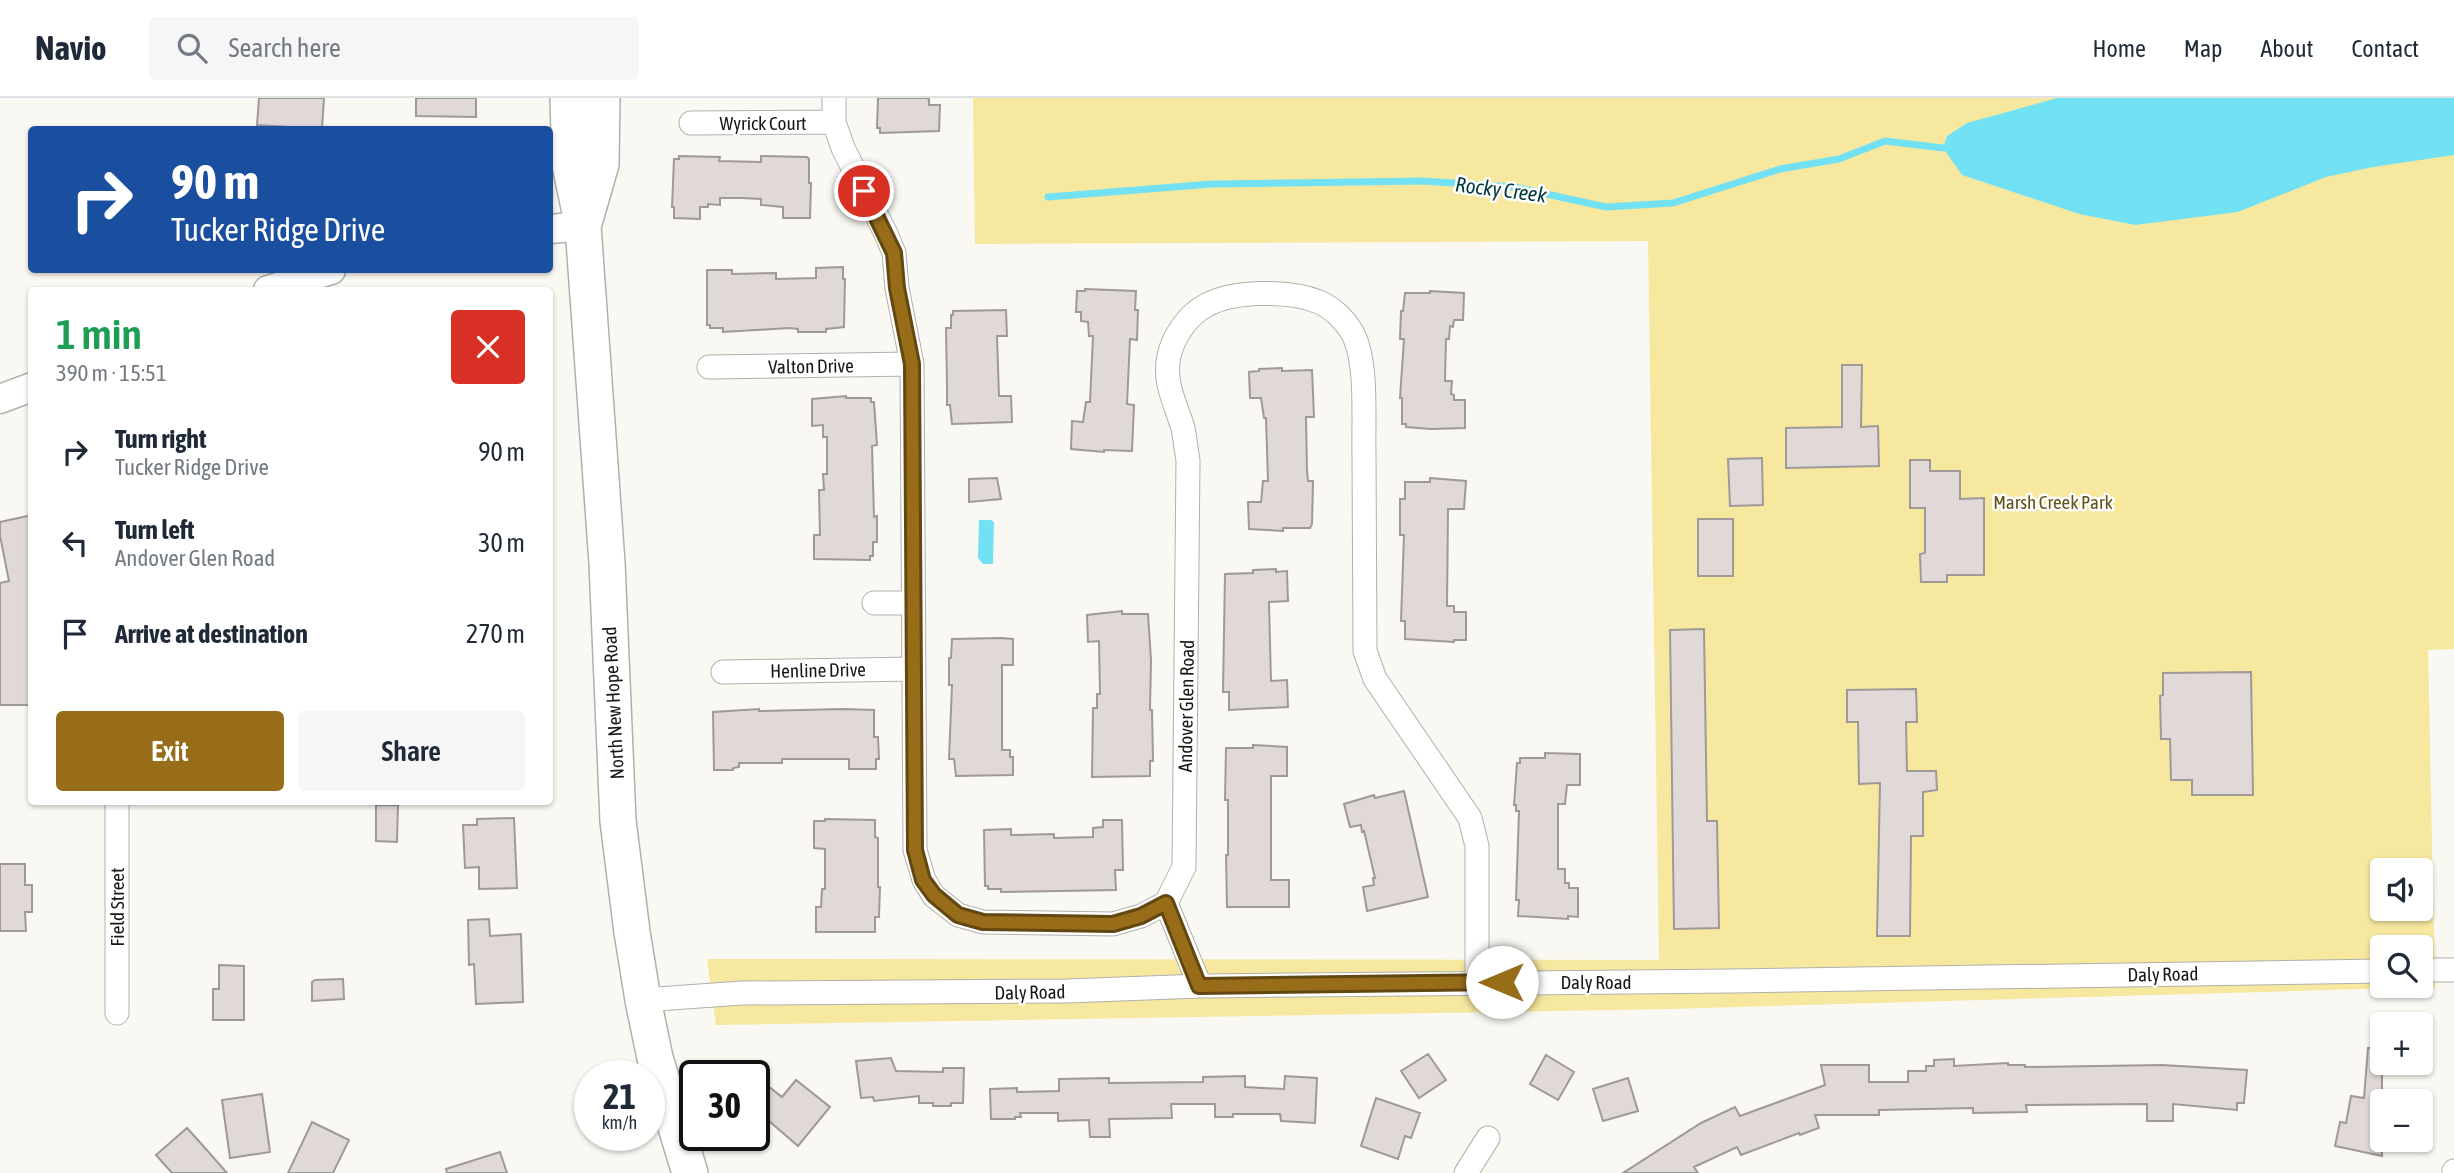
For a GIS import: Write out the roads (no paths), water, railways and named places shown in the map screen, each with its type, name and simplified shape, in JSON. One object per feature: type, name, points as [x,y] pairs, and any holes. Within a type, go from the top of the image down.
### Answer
[{"type":"main road","name":"North New Hope Road","points":[[568,98],[570,165],[566,228],[607,563],[618,821],[643,1000],[655,1058],[690,1173]]},
{"type":"main road","name":"North New Hope Road","points":[[566,228],[601,164],[602,98]]},
{"type":"street","points":[[834,98],[834,122],[842,148],[894,253],[897,288],[912,364],[915,850],[923,880],[934,895],[958,915],[983,922],[1113,924],[1141,916],[1166,903],[1199,986]]},
{"type":"street","name":"Wyrick Court","points":[[691,123],[834,122]]},
{"type":"street","points":[[277,287],[322,273]]},
{"type":"street","name":"Andover Glen Road","points":[[1166,903],[1184,867],[1188,460],[1183,429],[1170,392],[1168,358],[1175,339],[1187,321],[1203,306],[1243,294],[1299,296],[1321,302],[1338,314],[1354,335],[1363,382],[1365,652],[1376,679],[1470,818],[1477,846],[1477,982]]},
{"type":"street","name":"Valton Drive","points":[[709,367],[912,364]]},
{"type":"street","points":[[0,399],[28,388]]},
{"type":"street","points":[[874,603],[913,603]]},
{"type":"street","name":"Henline Drive","points":[[723,672],[913,669]]},
{"type":"street","name":"Field Street","points":[[117,805],[117,1013]]},
{"type":"street","points":[[2433,970],[2454,970]]},
{"type":"street","name":"Daly Road","points":[[643,1000],[742,993],[1067,992],[1199,986],[2370,971]]},
{"type":"street","points":[[1466,1173],[1488,1138]]},
{"type":"water","points":[[2057,98],[2454,98],[2454,155],[2326,177],[2238,212],[2135,225],[2079,214],[1962,175],[1943,148],[1947,136],[1967,123]]},
{"type":"water","points":[[979,520],[994,522],[993,564],[983,564],[978,558]]},
{"type":"waterway","name":"Rocky Creek","points":[[1048,197],[1212,184],[1423,181],[1514,187],[1606,207],[1673,203],[1780,169],[1839,159],[1885,141],[1943,148]]},
{"type":"park label","name":"Marsh Creek Park","points":[[2053,502]]}]
